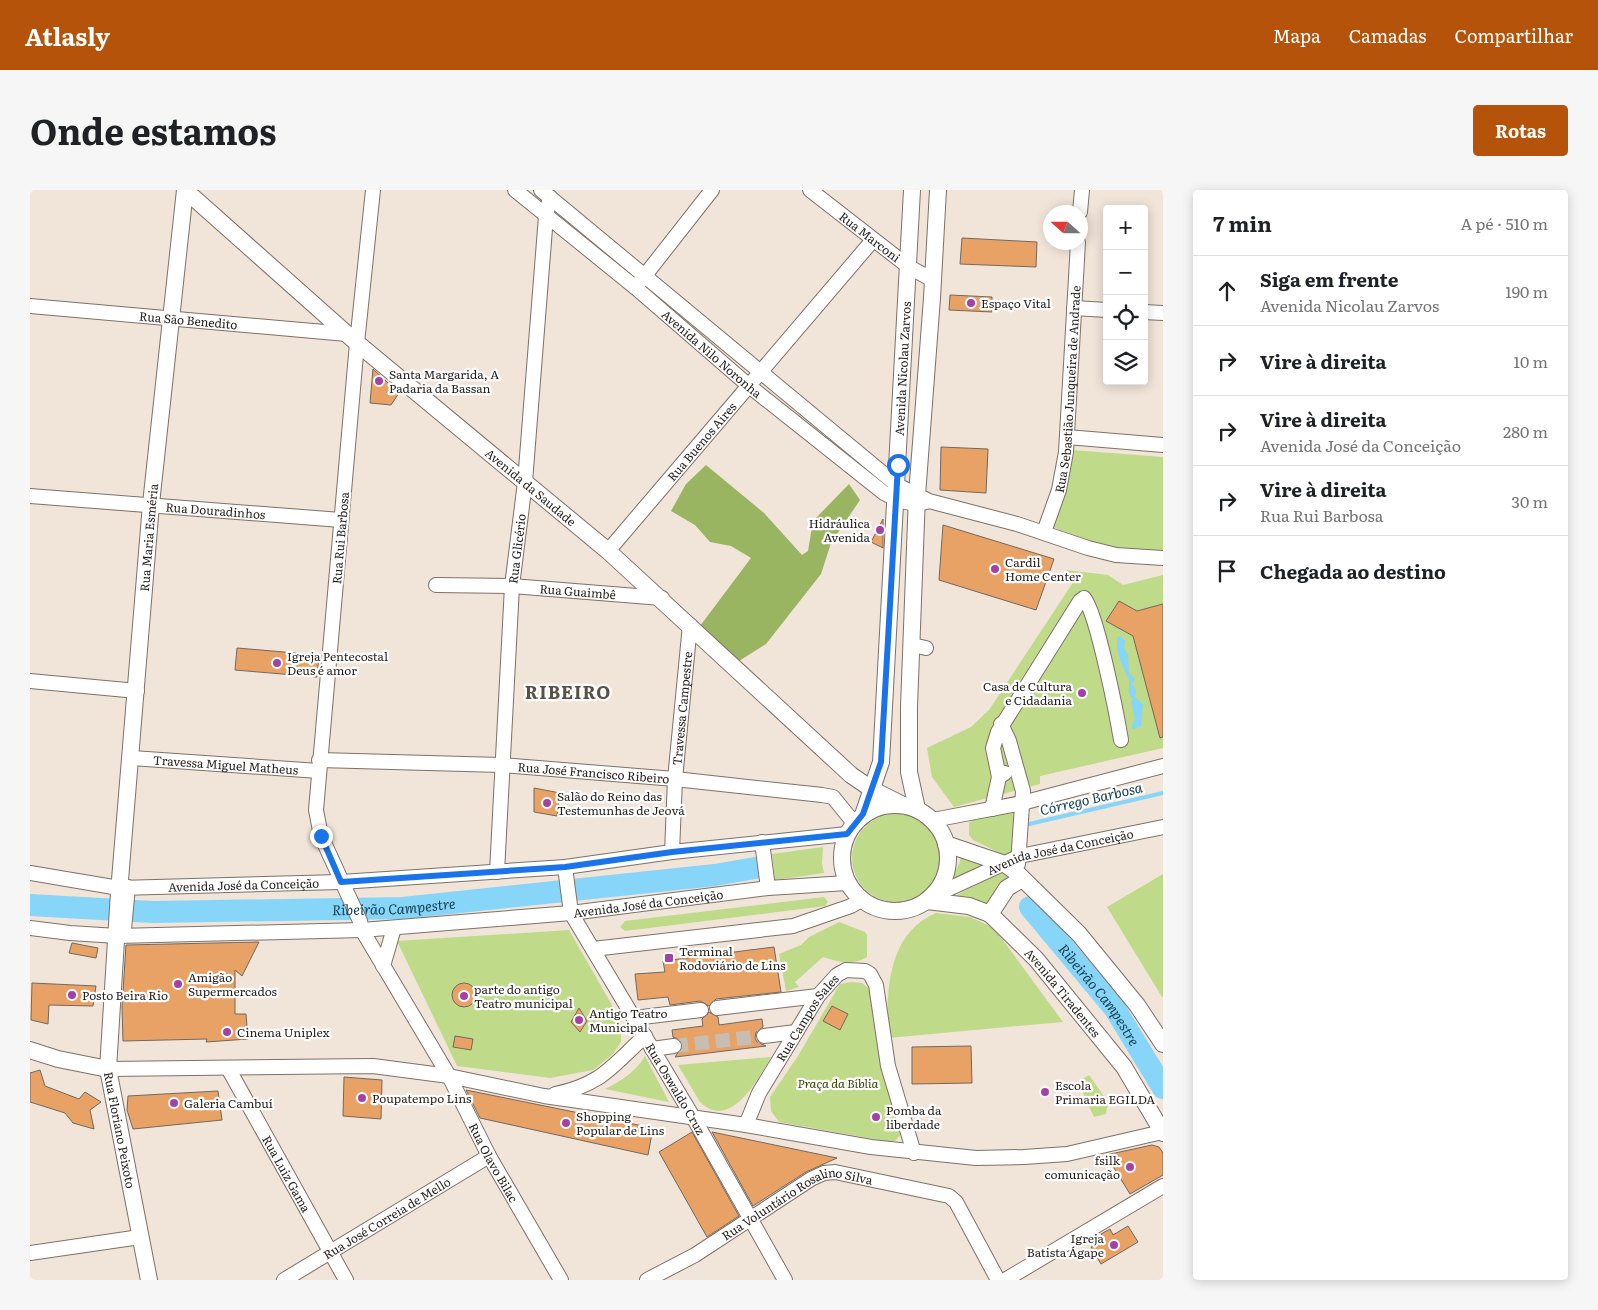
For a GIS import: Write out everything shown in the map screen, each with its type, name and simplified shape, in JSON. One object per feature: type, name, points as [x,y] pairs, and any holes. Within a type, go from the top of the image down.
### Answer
[{"type":"main road","name":"Avenida da Saudade","points":[[185,190],[352,338],[662,598],[830,756],[873,790],[910,807]]},
{"type":"main road","name":"Rua Maria Esméria","points":[[123,891],[151,504],[185,190]]},
{"type":"main road","name":"Avenida Nicolau Zarvos","points":[[854,824],[873,790],[881,762],[912,190]]},
{"type":"main road","name":"Avenida Nicolau Zarvos","points":[[910,807],[908,748],[919,646],[921,500],[938,190]]},
{"type":"main road","points":[[882,806],[910,807],[933,820],[946,844],[948,858],[946,873],[940,886],[929,899],[914,908],[900,911],[873,907],[861,900],[847,883],[841,859],[854,824],[882,806]]},
{"type":"main road","points":[[946,844],[1016,868],[1079,934],[1136,1005],[1163,1044]]},
{"type":"main road","points":[[990,914],[1007,888],[1016,868]]},
{"type":"main road","name":"Rua Floriano Peixoto","points":[[123,891],[108,1069],[150,1280]]},
{"type":"main road","name":"Avenida Tiradentes","points":[[929,899],[970,906],[990,914],[1036,959],[1124,1067],[1163,1132]]},
{"type":"main road","points":[[30,1050],[58,1059],[108,1069]]},
{"type":"street","name":"Rua Rui Barbosa","points":[[343,887],[321,836],[316,810],[341,520],[352,338],[373,190]]},
{"type":"street","name":"Avenida Nilo Noronha","points":[[515,190],[636,288],[748,385],[884,493],[896,492],[1044,532],[1088,548],[1116,555],[1150,559],[1163,558]]},
{"type":"street","points":[[636,288],[644,275],[712,190]]},
{"type":"street","name":"Rua Marconi","points":[[810,190],[909,267],[933,280]]},
{"type":"street","points":[[1081,205],[1082,190]]},
{"type":"street","name":"Avenida Nilo Noronha","points":[[545,194],[760,372],[896,492]]},
{"type":"street","name":"Rua Glicério","points":[[497,872],[501,765],[512,586],[525,482],[546,216],[545,194]]},
{"type":"street","name":"Rua Buenos Aires","points":[[608,551],[873,240]]},
{"type":"street","name":"Rua Sebastião Junqueira de Andrade","points":[[1044,532],[1059,490],[1066,437],[1078,250]]},
{"type":"street","name":"Rua São Benedito","points":[[30,306],[352,338]]},
{"type":"street","points":[[1074,308],[1103,310]]},
{"type":"street","points":[[1148,312],[1163,313]]},
{"type":"street","points":[[1066,437],[1163,445]]},
{"type":"street","name":"Rua Douradinhos","points":[[30,496],[341,520]]},
{"type":"street","name":"Rua Guaimbê","points":[[436,585],[512,586],[662,598]]},
{"type":"street","points":[[992,809],[999,777],[994,742],[1001,724],[1047,650],[1080,601],[1084,598],[1097,633],[1115,704],[1121,740]]},
{"type":"street","name":"Travessa Campestre","points":[[672,852],[675,779],[690,625]]},
{"type":"street","points":[[30,681],[137,691]]},
{"type":"street","points":[[1001,724],[1009,740],[1022,783],[1016,868]]},
{"type":"street","points":[[994,742],[1009,740]]},
{"type":"street","name":"Travessa Miguel Matheus","points":[[132,758],[319,765]]},
{"type":"street","name":"Rua José Francisco Ribeiro","points":[[319,765],[501,765],[675,779],[832,797],[854,824]]},
{"type":"street","points":[[933,820],[1022,804],[1163,766]]},
{"type":"street","points":[[999,777],[1006,773],[1018,774]]},
{"type":"street","name":"Avenida José da Conceição","points":[[30,873],[123,891],[343,887],[497,872],[565,873],[672,852],[762,842],[854,824]]},
{"type":"street","name":"Avenida José da Conceição","points":[[929,899],[1016,868],[1163,826]]},
{"type":"street","points":[[762,842],[768,888]]},
{"type":"street","name":"Rua Oswaldo Cruz","points":[[565,873],[570,908],[752,1219],[785,1280]]},
{"type":"street","name":"Avenida José da Conceição","points":[[30,928],[70,933],[120,933],[361,926],[394,928],[768,888],[847,883]]},
{"type":"street","name":"Rua Olavo Bilac","points":[[343,887],[361,926],[383,966],[449,1076],[489,1156],[561,1280]]},
{"type":"street","points":[[593,950],[794,926],[850,906],[861,900]]},
{"type":"street","points":[[383,966],[394,928]]},
{"type":"street","name":"Rua Campos Sales","points":[[746,1125],[759,1092],[818,996],[837,975],[846,970],[865,971],[870,974],[876,985],[888,1066],[914,1153]]},
{"type":"street","points":[[717,1008],[818,996]]},
{"type":"street","points":[[634,1018],[701,1010]]},
{"type":"street","points":[[764,1036],[796,1032]]},
{"type":"street","points":[[544,1096],[579,1089],[604,1075],[649,1042],[674,1046]]},
{"type":"street","points":[[108,1069],[373,1066],[449,1076],[544,1096],[746,1125],[914,1153],[976,1158],[1024,1158],[1068,1154],[1163,1132]]},
{"type":"street","name":"Rua Luiz Gama","points":[[228,1068],[346,1280]]},
{"type":"street","name":"Rua José Correia de Mello","points":[[284,1280],[489,1156]]},
{"type":"street","name":"Rua Voluntário Rosalino Silva","points":[[647,1280],[694,1255],[811,1179],[824,1173],[835,1172],[903,1188],[941,1193],[949,1196],[956,1202],[998,1280]]},
{"type":"street","points":[[1006,1280],[1163,1186]]},
{"type":"street","points":[[30,1252],[140,1237]]},
{"type":"green space","points":[[1072,450],[1163,457],[1163,551],[1112,549],[1050,526]]},
{"type":"green space","points":[[706,465],[764,513],[802,555],[808,551],[813,521],[849,484],[860,500],[831,543],[821,574],[766,644],[739,661],[700,626],[751,558],[731,546],[710,542],[695,525],[671,511],[686,484]]},
{"type":"green space","name":"Casa de Cultura e Cidadania","points":[[1066,570],[1108,575],[1123,585],[1163,575],[1163,748],[1040,776],[1040,784],[954,807],[932,777],[927,748],[971,727],[989,710],[1072,584]]},
{"type":"green space","points":[[1013,807],[1019,852],[1008,857],[973,840],[969,835],[969,823],[974,818]]},
{"type":"green space","points":[[887,814],[905,814],[921,821],[933,833],[940,849],[940,867],[933,883],[921,895],[905,902],[887,902],[871,895],[859,883],[852,867],[852,849],[859,833],[871,821]]},
{"type":"green space","points":[[823,847],[822,864],[824,873],[775,880],[772,854]]},
{"type":"green space","points":[[961,853],[983,867],[948,886],[960,862]]},
{"type":"green space","points":[[1000,872],[1006,872],[1010,880],[988,907],[971,899],[955,896]]},
{"type":"green space","points":[[1163,874],[1163,997],[1162,997],[1107,907]]},
{"type":"green space","points":[[824,897],[828,902],[825,906],[625,931],[620,927],[625,921]]},
{"type":"green space","points":[[936,913],[970,917],[994,928],[1063,1022],[888,1038],[889,983],[899,949],[920,922]]},
{"type":"green space","points":[[839,922],[865,932],[867,935],[867,957],[856,962],[840,962],[823,957],[795,982],[799,987],[786,991],[779,954],[801,945],[809,937]]},
{"type":"green space","points":[[569,930],[621,1021],[621,1042],[613,1054],[593,1070],[550,1078],[457,1066],[397,941]]},
{"type":"green space","name":"Praça da Bíblia","points":[[862,983],[875,994],[902,1133],[895,1141],[885,1141],[779,1122],[771,1111],[770,1097],[798,1056],[840,984]]},
{"type":"green space","points":[[645,1056],[669,1102],[605,1089],[628,1076]]},
{"type":"green space","points":[[771,1057],[743,1098],[733,1106],[722,1110],[711,1110],[700,1102],[678,1065]]},
{"type":"green space","points":[[1089,1075],[1108,1102],[1106,1114],[1094,1117],[1078,1082]]},
{"type":"water","points":[[1121,636],[1125,641],[1124,648],[1128,655],[1129,673],[1135,679],[1132,684],[1136,690],[1135,697],[1143,704],[1141,726],[1133,730],[1132,726],[1135,718],[1131,702],[1133,699],[1129,694],[1129,680],[1117,648],[1117,637]]},
{"type":"building","points":[[962,238],[1037,242],[1036,267],[960,264]]},
{"type":"building","name":"Espaço Vital","points":[[950,295],[992,297],[992,312],[949,310]]},
{"type":"building","name":"Santa Margarida, A Padaria da Bassan","points":[[373,369],[399,393],[391,405],[370,403]]},
{"type":"building","points":[[941,447],[988,449],[986,493],[940,490]]},
{"type":"building","name":"Hidráulica Avenida","points":[[883,519],[883,548],[871,542]]},
{"type":"building","name":"Cardil Home Center","points":[[943,525],[1054,559],[1036,610],[939,580]]},
{"type":"building","points":[[1119,601],[1137,611],[1163,604],[1163,737],[1160,738],[1133,636],[1106,621]]},
{"type":"building","name":"Igreja Pentecostal Deus é amor","points":[[237,648],[319,655],[317,677],[235,670]]},
{"type":"building","name":"Salão do Reino das Testemunhas de Jeová","points":[[534,788],[560,793],[557,816],[534,812]]},
{"type":"building","name":"Amigão Supermercados","points":[[259,942],[242,976],[235,970],[235,1014],[246,1014],[248,1039],[206,1042],[207,1039],[123,1041],[122,1007],[126,945]]},
{"type":"building","points":[[72,943],[98,948],[96,958],[69,953]]},
{"type":"building","points":[[774,947],[781,992],[716,999],[709,1006],[700,1001],[670,1005],[668,997],[638,1000],[635,974],[665,972],[663,961]]},
{"type":"building","points":[[32,983],[96,986],[93,1006],[49,1005],[48,1024],[31,1020]]},
{"type":"building","name":"parte do antigo Teatro municipal","points":[[464,983],[473,986],[476,995],[473,1004],[464,1007],[455,1004],[452,995],[455,986]]},
{"type":"building","points":[[832,1006],[848,1014],[840,1030],[823,1021]]},
{"type":"building","name":"Antigo Teatro Municipal","points":[[579,1008],[587,1021],[580,1032],[571,1022]]},
{"type":"building","points":[[709,1012],[718,1017],[719,1025],[762,1019],[763,1027],[756,1032],[755,1038],[757,1042],[766,1046],[675,1057],[683,1045],[681,1040],[673,1037],[672,1030],[703,1026],[702,1019]]},
{"type":"building","points":[[455,1036],[473,1039],[471,1050],[453,1047]]},
{"type":"building","points":[[971,1046],[972,1083],[912,1084],[912,1047]]},
{"type":"building","points":[[40,1070],[45,1086],[79,1099],[85,1092],[101,1102],[90,1110],[94,1129],[73,1123],[65,1113],[30,1102],[30,1073]]},
{"type":"building","name":"Poupatempo Lins","points":[[344,1077],[382,1080],[381,1119],[343,1116]]},
{"type":"building","name":"Shopping Popular de Lins","points":[[466,1090],[653,1128],[648,1155],[480,1118]]},
{"type":"building","name":"Galeria Cambuí","points":[[218,1091],[222,1120],[133,1129],[127,1110],[128,1096]]},
{"type":"building","points":[[692,1132],[739,1216],[707,1237],[659,1152]]},
{"type":"building","points":[[712,1132],[837,1158],[806,1172],[753,1206]]},
{"type":"building","name":"fsilk comunicação","points":[[1152,1145],[1159,1147],[1163,1153],[1163,1175],[1130,1194],[1106,1155]]},
{"type":"building","name":"Igreja Batista Ágape","points":[[1128,1226],[1138,1242],[1101,1264],[1091,1247],[1104,1239],[1101,1234],[1110,1229],[1113,1235]]},
{"type":"waterway","name":"Córrego Barbosa","points":[[1025,825],[1163,793]]},
{"type":"waterway","name":"Ribeirão Campestre","points":[[30,905],[153,912],[403,908],[715,875],[755,868]]},
{"type":"waterway","name":"Ribeirão Campestre","points":[[1030,907],[1115,1009],[1163,1088]]},
{"type":"tunnel","points":[[674,1046],[764,1036]]},
{"type":"place","name":"Espaço Vital","points":[[971,303]]},
{"type":"place","name":"Santa Margarida, A Padaria da Bassan","points":[[379,381]]},
{"type":"place","name":"Hidráulica Avenida","points":[[880,530]]},
{"type":"place","name":"Cardil Home Center","points":[[995,569]]},
{"type":"place","name":"Igreja Pentecostal Deus é amor","points":[[277,663]]},
{"type":"place","name":"Casa de Cultura e Cidadania","points":[[1082,693]]},
{"type":"place","name":"Salão do Reino das Testemunhas de Jeová","points":[[547,803]]},
{"type":"place","name":"Terminal Rodoviário de Lins","points":[[669,958]]},
{"type":"place","name":"Amigão Supermercados","points":[[178,984]]},
{"type":"place","name":"Posto Beira Rio","points":[[72,995]]},
{"type":"place","name":"parte do antigo Teatro municipal","points":[[464,996]]},
{"type":"place","name":"Antigo Teatro Municipal","points":[[579,1020]]},
{"type":"place","name":"Cinema Uniplex","points":[[227,1032]]},
{"type":"place","name":"Escola Primaria EGILDA","points":[[1045,1092]]},
{"type":"place","name":"Poupatempo Lins","points":[[362,1098]]},
{"type":"place","name":"Galeria Cambuí","points":[[174,1103]]},
{"type":"place","name":"Pomba da liberdade","points":[[876,1117]]},
{"type":"place","name":"Shopping Popular de Lins","points":[[566,1123]]},
{"type":"place","name":"fsilk comunicação","points":[[1130,1167]]},
{"type":"place","name":"Igreja Batista Ágape","points":[[1114,1245]]},
{"type":"district","name":"RIBEIRO","points":[[568,691]]},
{"type":"route","points":[[321,836],[341,882],[565,867],[672,852],[847,834],[863,814],[873,790],[881,762],[898,465]]}]
